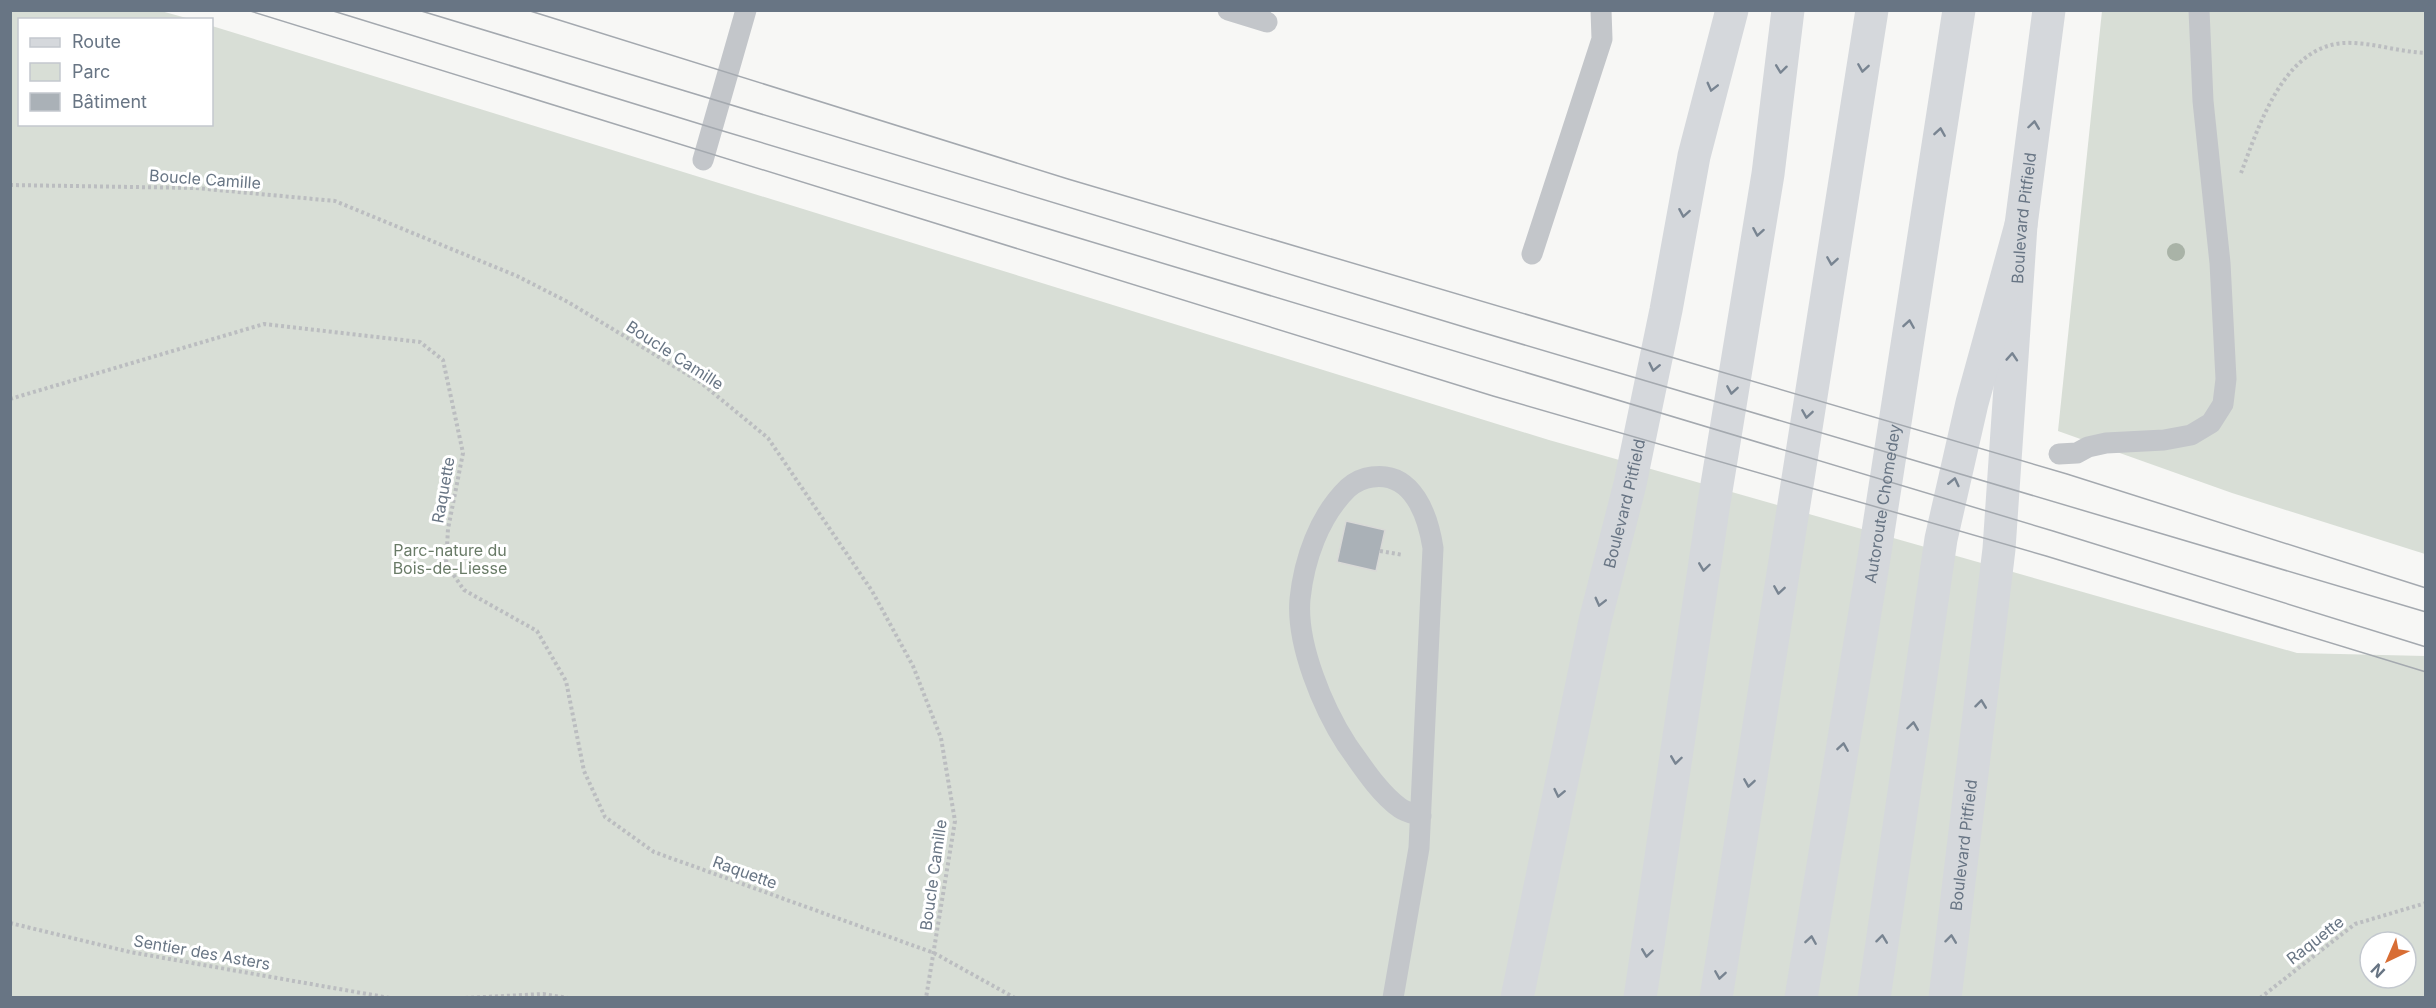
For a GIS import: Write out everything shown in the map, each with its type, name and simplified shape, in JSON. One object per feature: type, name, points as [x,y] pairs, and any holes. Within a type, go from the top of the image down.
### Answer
[{"type":"main road","name":"Boulevard Pitfield","points":[[1517,998],[1595,621],[1630,484],[1666,310],[1694,156],[1732,10]]},
{"type":"main road","points":[[1640,998],[1713,509],[1768,174],[1788,10]]},
{"type":"main road","points":[[1716,998],[1872,10]]},
{"type":"main road","name":"Autoroute Chomedey","points":[[1802,998],[1874,558],[1959,10]]},
{"type":"main road","name":"Boulevard Pitfield","points":[[1945,998],[1994,594],[2021,225],[2049,10]]},
{"type":"main road","points":[[1874,998],[1941,540],[1972,403],[2021,225]]},
{"type":"lane","points":[[703,160],[746,10]]},
{"type":"lane","points":[[1228,10],[1267,22]]},
{"type":"lane","points":[[1532,254],[1602,39],[1600,10]]},
{"type":"lane","points":[[2059,454],[2077,453],[2088,447],[2106,443],[2164,440],[2191,435],[2203,429],[2218,414],[2223,404],[2226,379],[2218,225],[2203,101],[2199,10]]},
{"type":"lane","points":[[1393,998],[1419,848],[1421,816],[1433,548],[1430,525],[1419,502],[1403,483],[1380,476],[1364,478],[1350,486],[1328,513],[1318,533],[1304,574],[1300,601],[1302,635],[1314,676],[1336,728],[1361,765],[1386,794],[1401,808],[1421,816]]},
{"type":"path","points":[[2218,225],[2269,105],[2285,79],[2300,61],[2313,51],[2350,43],[2426,53]]},
{"type":"path","name":"Boucle Camille","points":[[10,185],[196,188],[335,201],[517,276],[568,302],[700,382],[768,438],[872,591],[913,666],[941,738],[955,821],[926,998]]},
{"type":"path","name":"Raquette","points":[[10,399],[264,324],[420,342],[443,360],[463,453],[448,529],[446,564],[464,590],[537,631],[566,681],[584,771],[605,817],[654,852],[934,954],[1015,998]]},
{"type":"path","name":"Raquette","points":[[2260,998],[2355,924],[2426,903]]},
{"type":"path","name":"Sentier des Asters","points":[[10,923],[130,952],[390,998]]},
{"type":"path","points":[[465,998],[543,994],[568,998]]},
{"type":"green space","name":"Parc-nature du Bois-de-Liesse","points":[[10,11],[161,11],[186,18],[18,18],[18,126],[213,126],[213,26],[1549,440],[2297,653],[2425,656],[2425,997],[11,997]]},
{"type":"green space","points":[[2102,11],[2425,11],[2425,554],[2232,493],[2058,431]]},
{"type":"building","points":[[1346,521],[1385,530],[1376,571],[1337,562]]},
{"type":"tram line","points":[[247,10],[1493,396],[2046,556],[2426,672]]},
{"type":"tram line","points":[[330,10],[713,128],[2053,531],[2426,647]]},
{"type":"tram line","points":[[418,10],[1474,330],[2426,612]]},
{"type":"tram line","points":[[527,10],[1068,179],[2067,474],[2426,588]]}]
